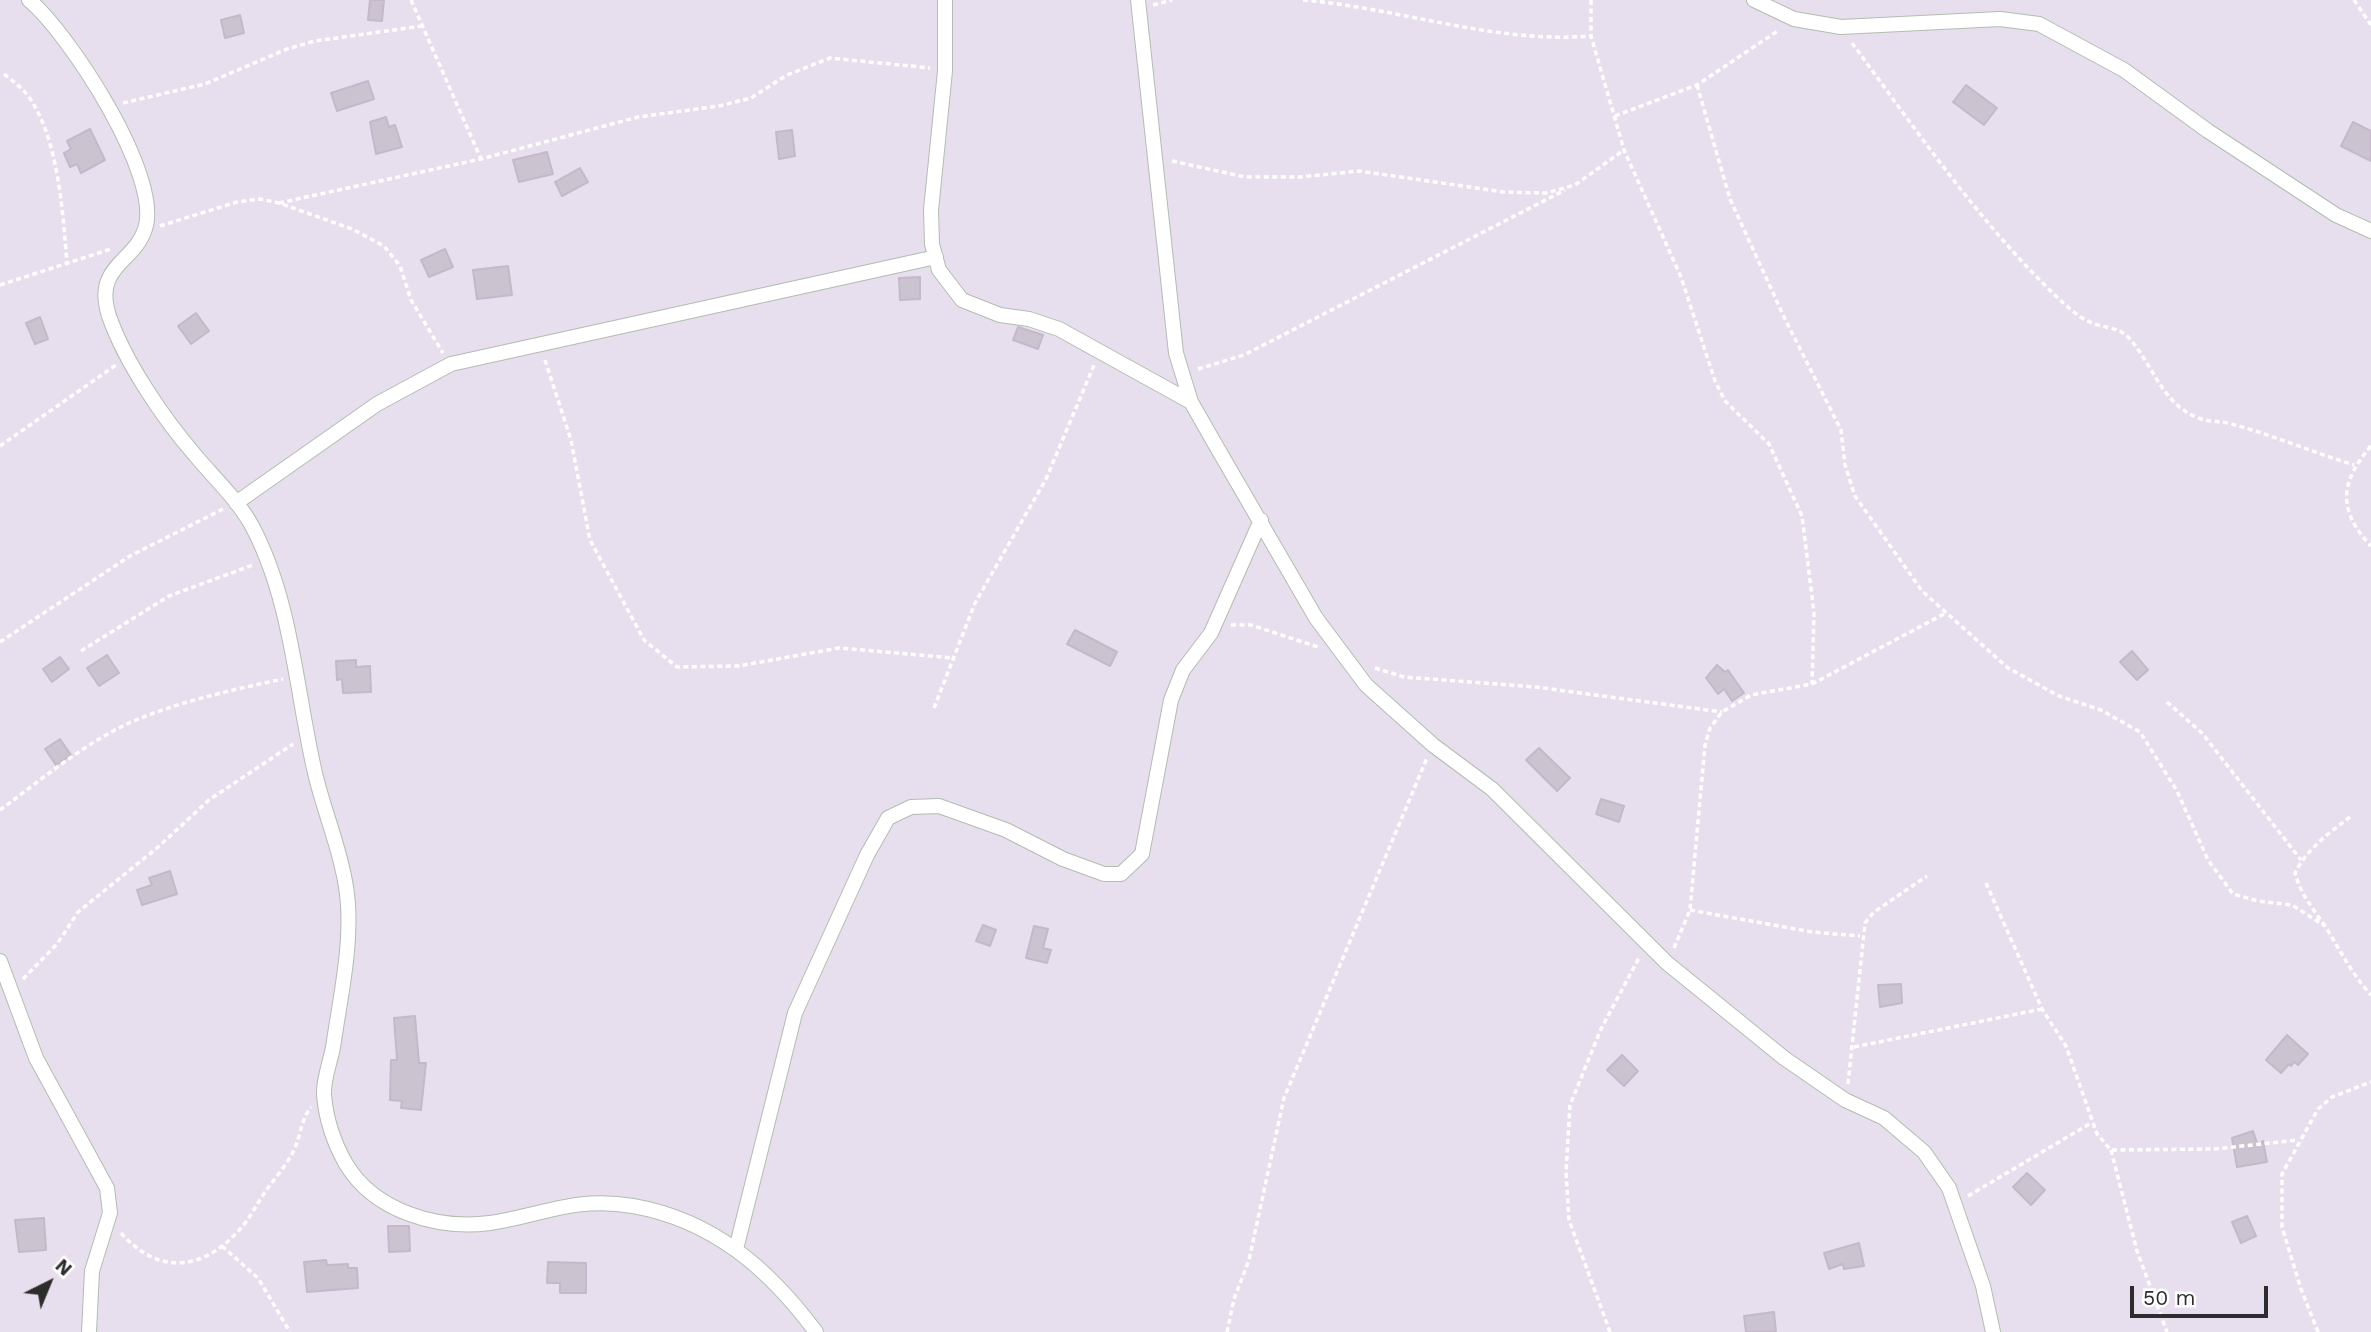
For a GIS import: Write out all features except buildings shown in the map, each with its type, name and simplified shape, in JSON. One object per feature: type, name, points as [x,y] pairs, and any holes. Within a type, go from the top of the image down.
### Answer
[{"type":"street","points":[[29,0],[44,13],[107,106],[132,150],[144,181],[147,202],[141,236],[110,275],[104,298],[111,320],[147,390],[190,450],[250,522],[268,559],[316,780],[341,857],[347,893],[348,929],[339,1005],[324,1091],[330,1128],[344,1160],[357,1181],[384,1204],[417,1216],[478,1223],[588,1203],[629,1205],[666,1213],[736,1249],[784,1290],[816,1332]]},
{"type":"street","points":[[945,0],[945,71],[931,210],[939,270],[962,300],[1000,315],[1029,319],[1059,329],[1191,402]]},
{"type":"street","points":[[1138,0],[1177,353],[1191,402],[1317,618],[1366,685],[1433,745],[1492,789],[1647,945],[1784,1058],[1845,1100],[1884,1118],[1906,1134],[1938,1170],[1955,1205],[1983,1286],[1993,1332]]},
{"type":"street","points":[[1754,0],[1794,19],[1841,27],[2000,19],[2039,24],[2124,70],[2208,131],[2336,215],[2371,231]]},
{"type":"street","points":[[236,503],[377,404],[451,364],[936,257]]},
{"type":"street","points":[[736,1249],[795,1013],[867,855],[888,818],[911,807],[939,806],[1006,830],[1063,859],[1104,874],[1121,874],[1142,854],[1171,699],[1183,670],[1215,625],[1261,520]]},
{"type":"street","points":[[0,961],[42,1070],[107,1188],[110,1213],[92,1271],[89,1332]]},
{"type":"path","points":[[411,0],[481,159]]},
{"type":"path","points":[[1303,0],[1397,12],[1535,38],[1591,36]]},
{"type":"path","points":[[1591,0],[1591,36],[1624,150],[1681,276],[1715,382],[1725,401],[1769,444],[1802,516],[1814,613],[1812,684]]},
{"type":"path","points":[[2354,0],[2371,25]]},
{"type":"path","points":[[1615,116],[1697,85],[1794,19]]},
{"type":"path","points":[[107,106],[205,84],[287,49],[315,41],[422,26]]},
{"type":"path","points":[[1841,27],[1988,221],[2077,315],[2106,328],[2120,330],[2129,338],[2160,388],[2180,406],[2201,419],[2227,423],[2354,466]]},
{"type":"path","points":[[279,202],[481,159],[638,117],[719,106],[751,97],[787,75],[830,58],[904,63],[945,71]]},
{"type":"path","points":[[4,74],[32,102],[52,157],[61,190],[67,264]]},
{"type":"path","points":[[1697,85],[1731,199],[1790,330],[1841,430],[1845,466],[1855,496],[1922,591],[1944,614],[2008,668],[2059,696],[2101,710],[2140,732],[2177,791],[2208,860],[2233,894],[2292,905],[2325,926]]},
{"type":"path","points":[[1183,373],[1244,355],[1575,185],[1624,150]]},
{"type":"path","points":[[1156,156],[1245,177],[1300,177],[1359,172],[1504,192],[1546,194],[1575,185]]},
{"type":"path","points":[[0,285],[67,264],[237,202],[279,202],[352,229],[384,246],[400,266],[411,300],[451,364]]},
{"type":"path","points":[[540,345],[571,440],[590,540],[644,640],[677,667],[738,666],[839,648],[953,658]]},
{"type":"path","points":[[934,708],[975,603],[1046,479],[1101,350]]},
{"type":"path","points":[[0,446],[129,355]]},
{"type":"path","points":[[2371,446],[2354,466],[2347,486],[2346,505],[2358,531],[2371,546]]},
{"type":"path","points":[[0,642],[130,556],[236,503]]},
{"type":"path","points":[[81,652],[169,596],[268,559]]},
{"type":"path","points":[[1667,962],[1690,910],[1705,745],[1710,727],[1722,712],[1751,695],[1812,684],[1944,614]]},
{"type":"path","points":[[1215,625],[1251,625],[1342,654]]},
{"type":"path","points":[[1373,667],[1404,677],[1536,687],[1722,712]]},
{"type":"path","points":[[0,810],[94,742],[128,724],[232,690],[295,676]]},
{"type":"path","points":[[2167,702],[2202,733],[2301,860]]},
{"type":"path","points":[[12,990],[57,944],[78,912],[157,848],[209,800],[306,735]]},
{"type":"path","points":[[1227,1332],[1234,1299],[1249,1260],[1284,1098],[1433,745]]},
{"type":"path","points":[[2350,817],[2301,860],[2295,873],[2300,893],[2325,926],[2352,974],[2371,995]]},
{"type":"path","points":[[1845,1100],[1854,1047],[1861,936],[1865,923],[1874,912],[1927,876]]},
{"type":"path","points":[[1986,883],[2042,1009],[2066,1046],[2092,1122],[2104,1144],[2111,1150],[2137,1251],[2167,1332]]},
{"type":"path","points":[[1690,910],[1812,932],[1861,936]]},
{"type":"path","points":[[1610,1332],[1569,1220],[1566,1172],[1570,1105],[1601,1029],[1647,945]]},
{"type":"path","points":[[1854,1047],[2042,1009]]},
{"type":"path","points":[[2318,1332],[2301,1289],[2282,1227],[2282,1174],[2298,1140],[2318,1109],[2332,1097],[2371,1082]]},
{"type":"path","points":[[110,1213],[119,1231],[138,1252],[164,1262],[191,1263],[222,1246],[241,1228],[292,1155],[302,1121],[324,1091]]},
{"type":"path","points":[[1955,1205],[2092,1122]]},
{"type":"path","points":[[2111,1150],[2215,1149],[2298,1140]]},
{"type":"path","points":[[222,1246],[258,1278],[290,1332]]}]
